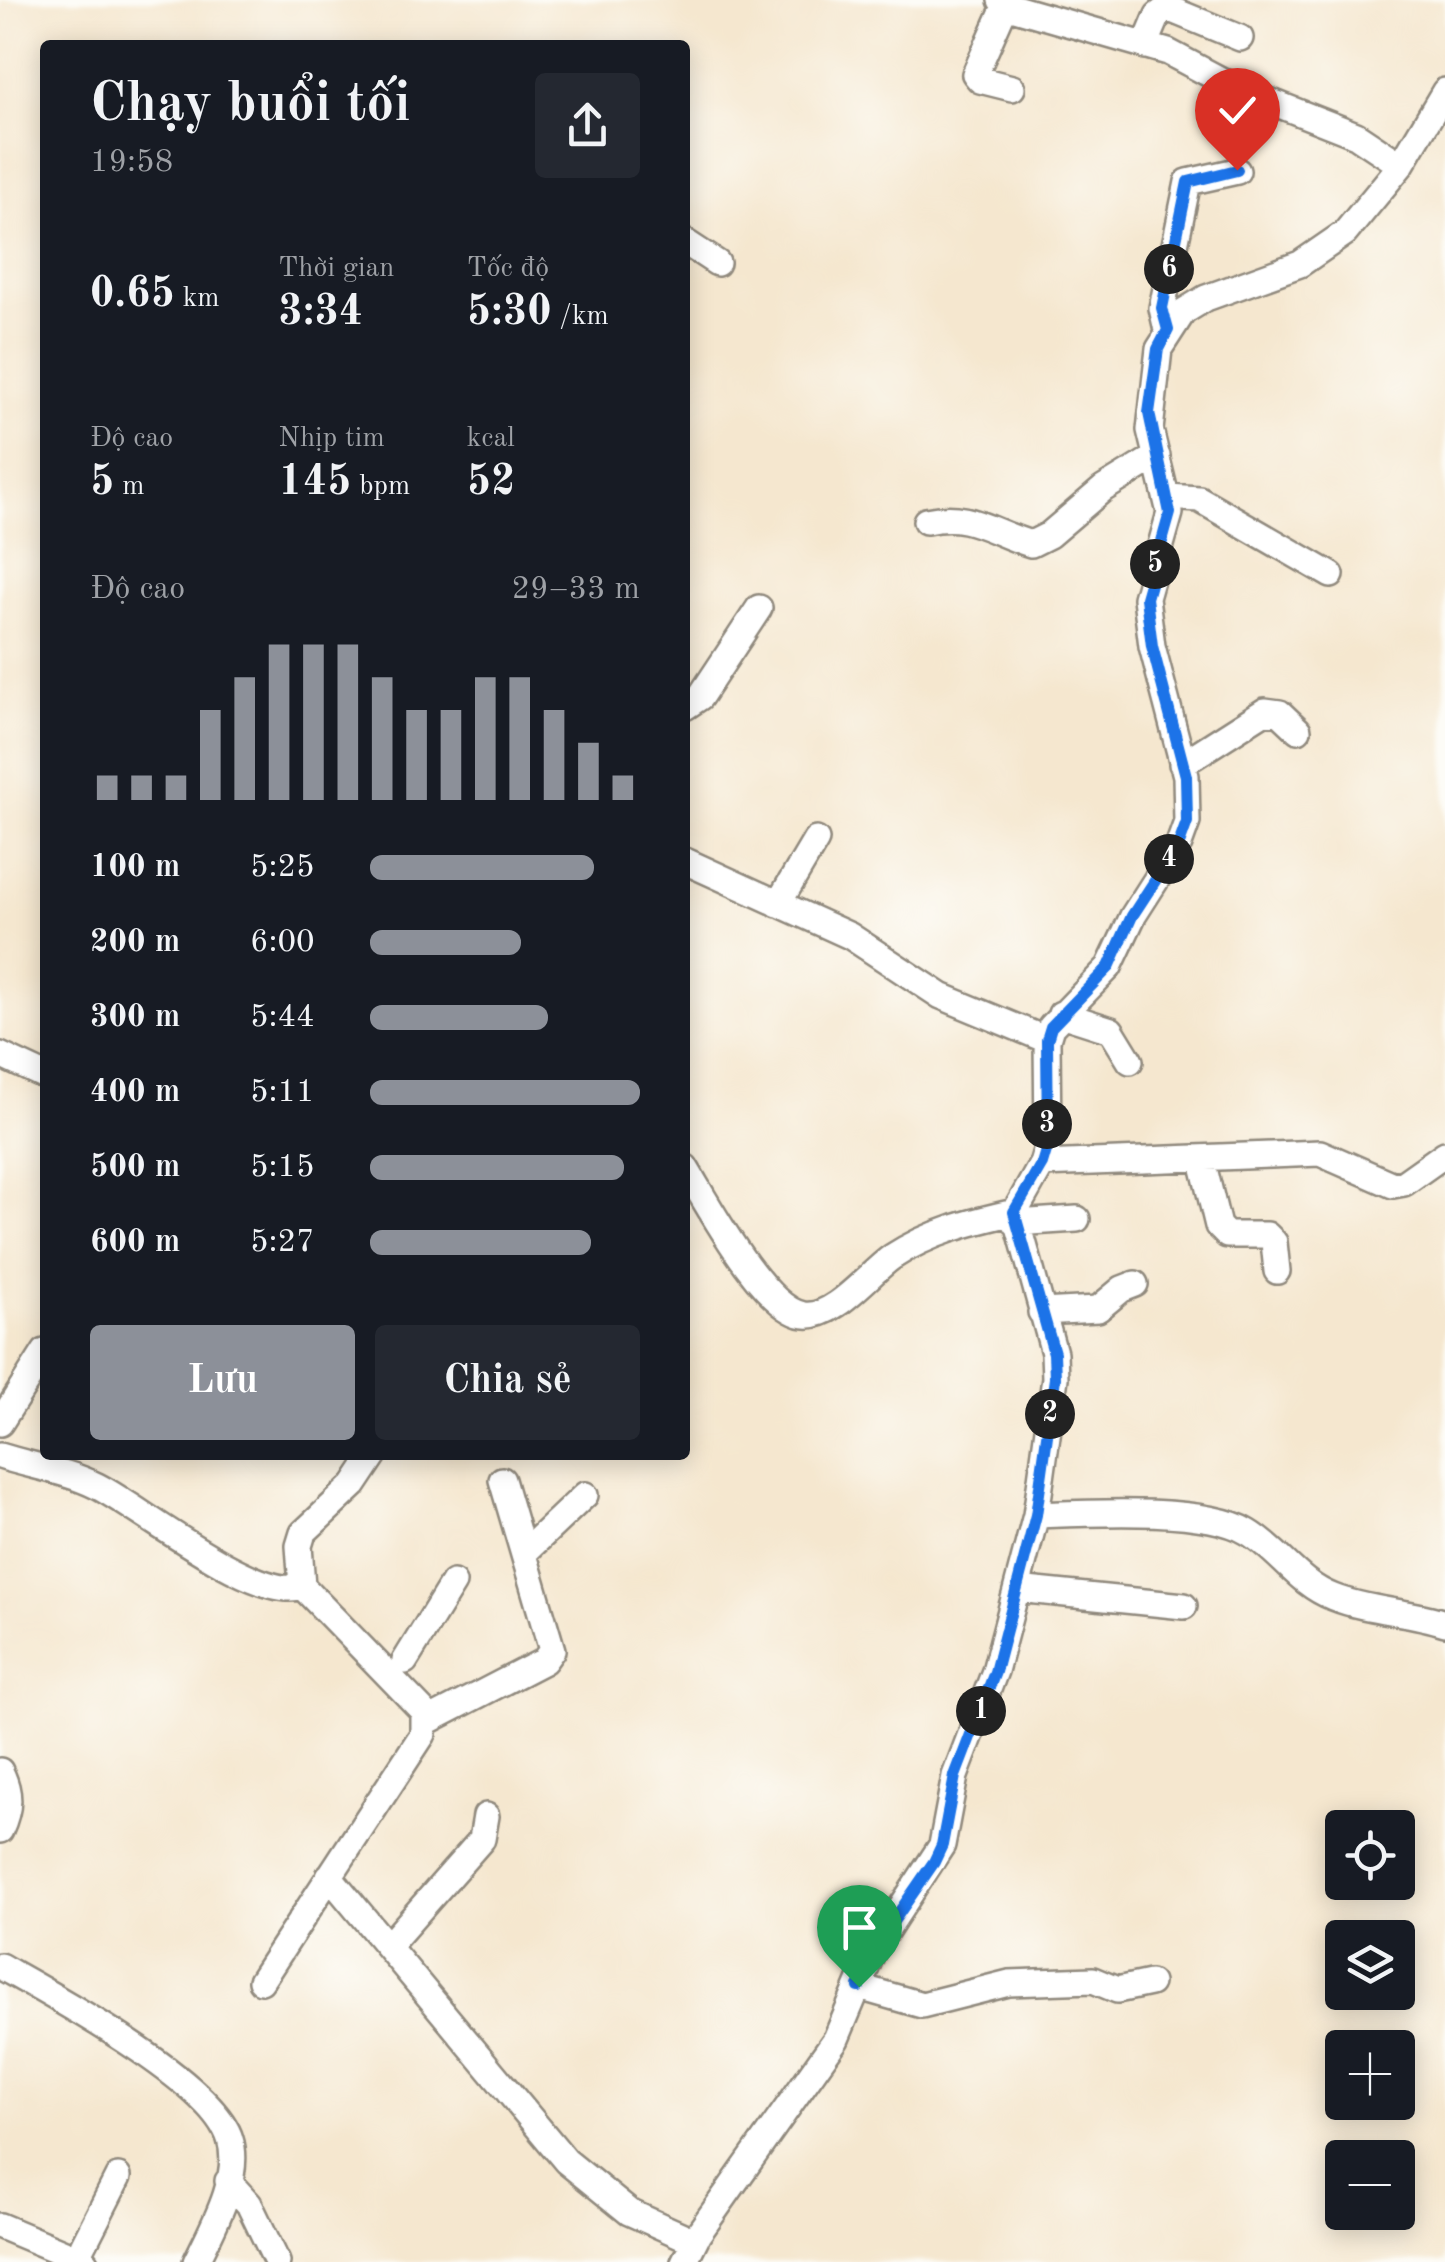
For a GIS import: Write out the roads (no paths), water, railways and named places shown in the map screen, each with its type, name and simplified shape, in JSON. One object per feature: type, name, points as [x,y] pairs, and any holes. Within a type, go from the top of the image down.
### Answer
[{"type":"street","points":[[1012,88],[980,80],[974,74],[1003,2],[1168,52],[1234,87],[1356,135],[1401,165]]},
{"type":"street","points":[[1145,46],[1158,15],[1167,8],[1240,38]]},
{"type":"street","points":[[329,1876],[566,2161],[629,2212],[689,2251],[836,2039],[874,1949],[934,1862],[942,1845],[955,1776],[995,1672],[1036,1515],[1055,1378],[1054,1353],[1015,1217],[1048,1144],[1047,1040],[1061,1014],[1098,984],[1109,967],[1132,916],[1179,844],[1189,798],[1152,646],[1146,598],[1168,531],[1168,497],[1149,413],[1158,349],[1183,312],[1206,298],[1324,252],[1345,234],[1401,165],[1445,91]]},
{"type":"street","points":[[1168,330],[1162,308],[1188,182],[1237,170]]},
{"type":"street","points":[[690,245],[717,262]]},
{"type":"street","points":[[926,521],[950,515],[977,521],[1031,544],[1049,535],[1103,489],[1157,456]]},
{"type":"street","points":[[1168,497],[1199,500],[1331,575]]},
{"type":"street","points":[[690,704],[700,697],[759,608]]},
{"type":"street","points":[[1182,764],[1265,711],[1280,713],[1298,730]]},
{"type":"street","points":[[778,904],[816,840]]},
{"type":"street","points":[[690,863],[850,936],[941,996],[1047,1040]]},
{"type":"street","points":[[1061,1014],[1110,1030],[1130,1061]]},
{"type":"street","points":[[0,1055],[40,1074]]},
{"type":"street","points":[[1042,1164],[1320,1154],[1394,1185],[1404,1183],[1445,1154]]},
{"type":"street","points":[[1202,1160],[1218,1226],[1227,1236],[1267,1236],[1274,1242],[1277,1271]]},
{"type":"street","points":[[690,1175],[742,1260],[787,1308],[805,1315],[824,1312],[893,1257],[932,1235],[1015,1217],[1077,1220]]},
{"type":"street","points":[[1041,1312],[1098,1309],[1122,1289],[1136,1284]]},
{"type":"street","points":[[0,1423],[40,1360]]},
{"type":"street","points":[[0,1456],[90,1482],[179,1542],[266,1581],[293,1590],[302,1586]]},
{"type":"street","points":[[262,1981],[424,1734],[423,1712],[399,1671],[302,1586],[299,1546],[303,1533],[354,1484],[371,1460]]},
{"type":"street","points":[[426,1722],[544,1661],[552,1650],[502,1480]]},
{"type":"street","points":[[525,1552],[585,1495]]},
{"type":"street","points":[[1036,1515],[1212,1518],[1253,1534],[1297,1577],[1337,1599],[1445,1623]]},
{"type":"street","points":[[399,1671],[453,1583]]},
{"type":"street","points":[[1017,1589],[1184,1606]]},
{"type":"street","points":[[0,1772],[8,1789],[8,1808],[0,1830]]},
{"type":"street","points":[[388,1946],[482,1839],[486,1816]]},
{"type":"street","points":[[0,1966],[94,2020],[207,2104],[232,2141],[228,2181],[214,2226],[196,2262]]},
{"type":"street","points":[[859,1987],[922,2005],[1009,1982],[1093,1980],[1118,1990],[1150,1984]]},
{"type":"street","points":[[0,2226],[81,2255],[118,2176]]},
{"type":"street","points":[[228,2181],[249,2204],[277,2262]]}]
